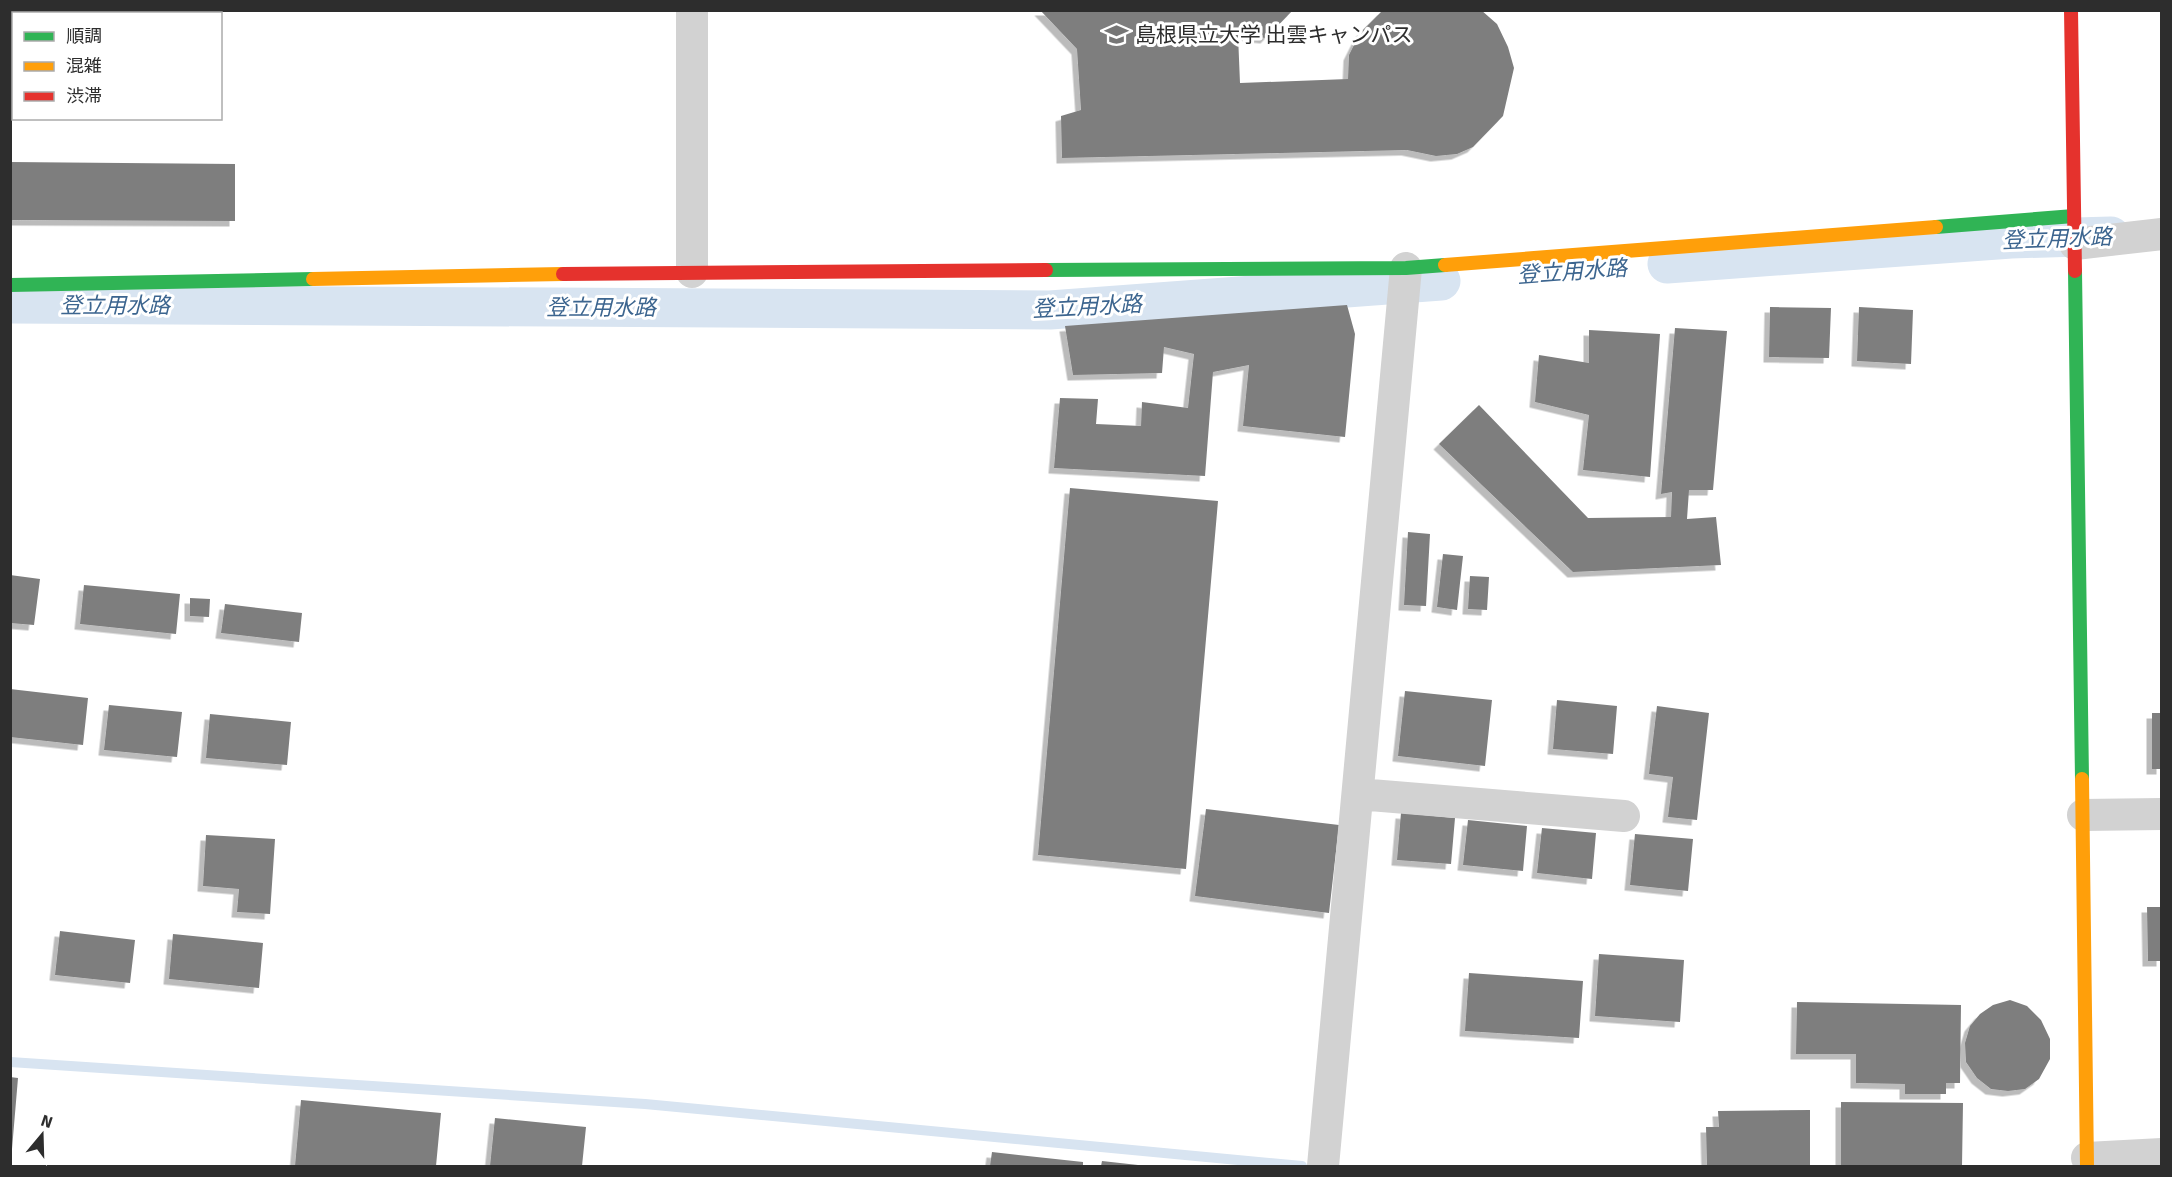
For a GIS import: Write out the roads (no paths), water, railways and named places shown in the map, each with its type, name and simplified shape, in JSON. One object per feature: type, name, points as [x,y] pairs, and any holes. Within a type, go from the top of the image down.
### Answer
[{"type":"street","points":[[692,10],[692,272]]},
{"type":"street","points":[[2071,10],[2087,1162],[2162,1154]]},
{"type":"street","points":[[10,285],[692,272],[1406,268],[2074,230],[2162,234]]},
{"type":"street","points":[[1323,1167],[1406,268]]},
{"type":"street","points":[[1358,794],[1624,816]]},
{"type":"street","points":[[2083,815],[2162,814]]},
{"type":"waterway","name":"登立用水路","points":[[1667,264],[2011,239],[2111,236]]},
{"type":"waterway","name":"登立用水路","points":[[10,304],[1050,310],[1441,281]]},
{"type":"waterway","points":[[10,1062],[645,1104],[1302,1166]]},
{"type":"place","name":"島根県立大学 出雲キャンパス","points":[[1117,35]]}]
